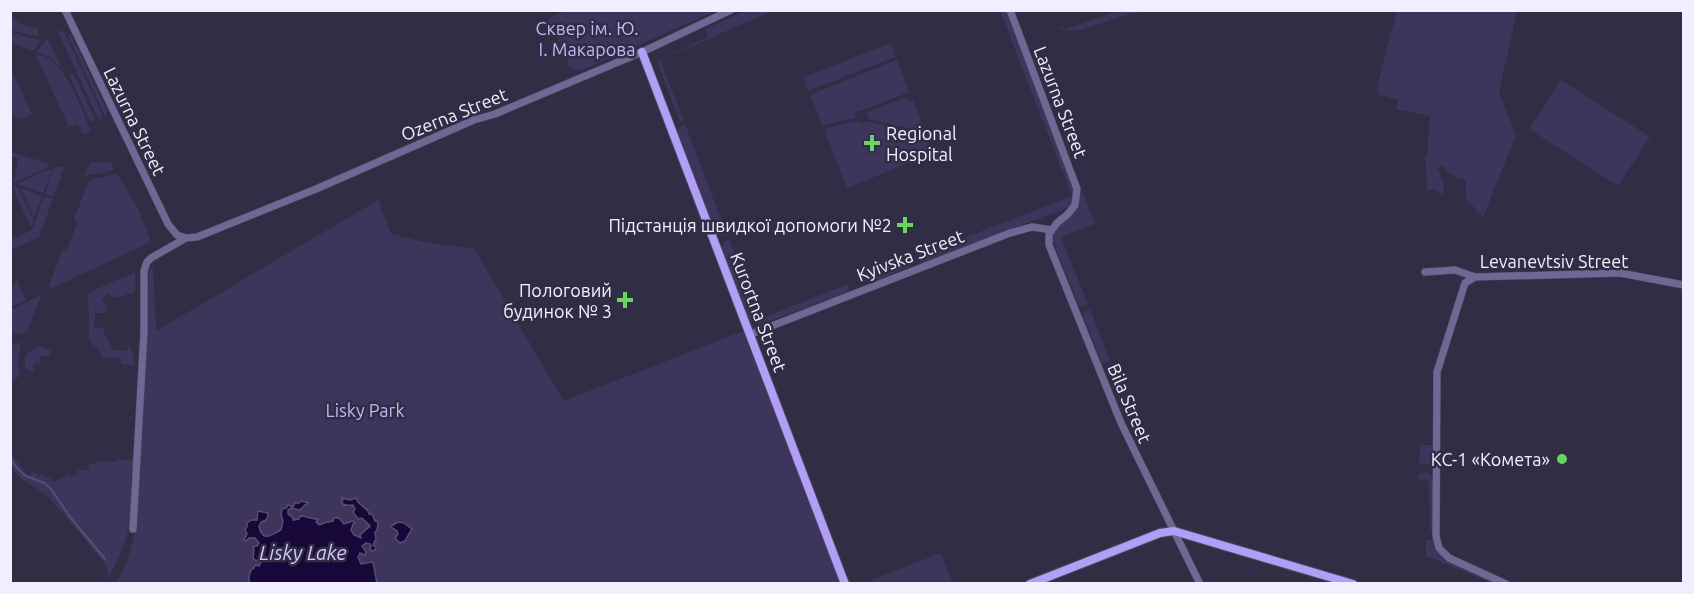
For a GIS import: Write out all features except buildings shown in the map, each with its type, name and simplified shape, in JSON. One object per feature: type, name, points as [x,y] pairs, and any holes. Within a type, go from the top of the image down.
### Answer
[{"type":"main road","name":"Kurortna Street","points":[[642,52],[845,584]]},
{"type":"main road","points":[[1030,584],[1041,582],[1160,533],[1174,531],[1353,584]]},
{"type":"street","name":"Lazurna Street","points":[[65,10],[168,224],[177,234],[186,238]]},
{"type":"street","name":"Ozerna Street","points":[[133,529],[144,330],[144,268],[151,258],[186,238],[197,237],[273,207],[474,120],[495,114],[642,52],[731,10]]},
{"type":"street","name":"Lazurna Street","points":[[1010,10],[1077,189],[1075,205],[1052,230]]},
{"type":"street","name":"Kyivska Street","points":[[751,334],[1010,233],[1032,227],[1052,230]]},
{"type":"street","name":"Bila Street","points":[[1052,230],[1049,234],[1049,245],[1117,413],[1200,584]]},
{"type":"street","name":"Levanevtsiv Street","points":[[1425,272],[1455,270],[1475,276],[1620,273],[1683,285]]},
{"type":"street","points":[[1475,276],[1465,283],[1437,372],[1436,536],[1439,548],[1449,558],[1506,584]]},
{"type":"green space","name":"Сквер ім. Ю. І. Макарова","points":[[567,10],[715,11],[589,67],[576,70],[571,68],[567,62],[548,19]]},
{"type":"green space","points":[[747,10],[772,11],[660,60],[684,121],[680,122],[658,60],[708,37],[706,29]]},
{"type":"green space","points":[[1123,10],[1140,11],[1140,13],[1132,13],[1081,30],[1061,30],[1060,27],[1065,29]]},
{"type":"green space","points":[[1000,11],[1006,11],[1076,191],[1072,206],[921,263],[917,256],[1072,196]]},
{"type":"green space","points":[[1397,11],[1517,11],[1499,92],[1516,135],[1483,217],[1466,199],[1466,180],[1447,172],[1445,166],[1440,166],[1438,169],[1444,192],[1441,195],[1434,189],[1425,192],[1427,189],[1425,155],[1427,155],[1430,116],[1396,109],[1398,100],[1378,94],[1376,90]]},
{"type":"green space","points":[[11,17],[27,26],[38,27],[38,36],[11,30]]},
{"type":"green space","points":[[62,30],[103,116],[99,120],[58,32]]},
{"type":"green space","points":[[11,32],[41,41],[33,51],[11,43]]},
{"type":"green space","points":[[67,33],[72,37],[108,112],[105,117]]},
{"type":"green space","points":[[48,38],[62,69],[49,57],[36,52]]},
{"type":"green space","points":[[889,44],[892,45],[895,57],[808,91],[804,77]]},
{"type":"green space","points":[[36,55],[46,57],[63,73],[77,97],[91,131],[83,135],[78,124],[69,127]]},
{"type":"green space","points":[[896,60],[909,92],[859,110],[854,118],[823,126],[810,95]]},
{"type":"green space","points":[[11,73],[32,114],[18,120],[11,114]]},
{"type":"green space","points":[[72,73],[95,119],[91,123],[69,75]]},
{"type":"green space","points":[[1561,80],[1650,137],[1618,186],[1529,129]]},
{"type":"green space","points":[[906,97],[909,102],[913,100],[925,132],[868,119],[867,112]]},
{"type":"green space","points":[[855,121],[862,124],[867,121],[926,136],[933,153],[847,188],[824,129]]},
{"type":"green space","points":[[685,124],[727,235],[721,236],[716,233],[678,132],[679,128]]},
{"type":"green space","points":[[10,152],[48,163],[49,167],[13,183],[18,161],[16,157],[11,157]]},
{"type":"green space","points":[[111,162],[114,170],[84,176],[90,163]]},
{"type":"green space","points":[[65,166],[53,197],[45,194],[54,168]]},
{"type":"green space","points":[[53,169],[43,193],[16,184],[47,170]]},
{"type":"green space","points":[[117,174],[138,208],[151,242],[52,288],[49,286],[62,251],[67,250],[77,223],[74,219],[88,183],[94,179]]},
{"type":"green space","points":[[14,185],[18,187],[34,220],[31,228],[13,189]]},
{"type":"green space","points":[[21,188],[42,196],[34,218]]},
{"type":"green space","points":[[1082,190],[1095,224],[1061,237],[1088,304],[1079,306],[1053,241],[1054,230],[1077,208]]},
{"type":"green space","points":[[44,196],[53,199],[39,237],[11,250],[11,240],[32,230]]},
{"type":"green space","name":"Lisky Park","points":[[378,200],[391,234],[424,242],[474,249],[564,401],[743,331],[840,583],[115,584],[126,564],[136,527],[149,270],[153,267],[156,331]]},
{"type":"green space","points":[[729,239],[760,319],[848,284],[849,290],[764,323],[756,324],[749,319],[722,249],[723,243]]},
{"type":"green space","points":[[913,258],[914,262],[911,266],[870,283],[865,277]]},
{"type":"green space","points":[[135,273],[134,292],[117,298],[116,296],[113,298],[109,293],[102,299],[107,306],[105,313],[95,313],[94,327],[104,328],[104,333],[113,350],[127,351],[128,345],[133,352],[135,365],[122,364],[119,358],[101,357],[101,351],[93,347],[89,339],[89,309],[87,308],[88,293]]},
{"type":"green space","points":[[17,279],[26,300],[11,307],[11,294]]},
{"type":"green space","points":[[41,295],[28,330],[20,334],[11,331],[11,310]]},
{"type":"green space","points":[[1090,309],[1110,361],[1104,363],[1102,363],[1083,315]]},
{"type":"green space","points":[[21,342],[18,361],[20,376],[11,381],[11,345]]},
{"type":"green space","points":[[38,346],[51,350],[51,355],[40,357],[40,363],[33,364],[34,371],[28,371],[25,366],[26,357]]},
{"type":"green space","points":[[1420,445],[1433,445],[1433,464],[1419,465]]},
{"type":"green space","points":[[11,454],[28,476],[34,472],[39,477],[42,474],[50,477],[53,483],[69,474],[76,476],[78,470],[88,470],[89,464],[96,464],[96,461],[113,462],[134,459],[131,522],[122,550],[108,580],[108,570],[102,560],[49,497],[19,477],[11,465]]},
{"type":"green space","points":[[1419,473],[1429,473],[1433,478],[1433,530],[1430,530],[1429,481],[1419,480]]},
{"type":"green space","points":[[1426,540],[1433,540],[1436,550],[1498,583],[1492,583],[1426,556]]},
{"type":"green space","points":[[941,553],[953,583],[867,583],[867,582]]},
{"type":"water","name":"Lisky Lake","points":[[342,498],[350,500],[356,498],[378,522],[373,545],[376,547],[375,550],[370,550],[370,544],[366,543],[362,546],[366,552],[365,555],[360,553],[358,557],[361,564],[373,562],[377,583],[249,583],[251,570],[255,565],[259,566],[262,560],[259,556],[258,561],[253,558],[253,547],[259,543],[255,538],[244,540],[247,534],[245,529],[251,520],[257,520],[258,511],[268,513],[266,520],[259,526],[265,536],[281,530],[282,509],[288,505],[293,507],[295,503],[302,501],[308,504],[300,510],[291,508],[288,510],[293,520],[299,519],[300,516],[318,519],[316,522],[319,525],[333,521],[334,518],[339,518],[344,524],[353,521],[351,530],[354,535],[361,538],[360,535],[370,526],[362,518],[358,519],[353,512],[355,509],[353,505],[342,504]]},
{"type":"water","points":[[398,522],[412,529],[405,541],[400,543],[395,538],[397,531],[391,527]]},
{"type":"waterway","points":[[10,460],[24,475],[44,483],[51,489],[70,517],[105,559]]},
{"type":"place","name":"Regional Hospital","points":[[872,143]]},
{"type":"place","name":"Підстанція швидкої допомоги №2","points":[[905,225]]},
{"type":"place","name":"Пологовий будинок № 3","points":[[625,300]]},
{"type":"place","name":"КС-1 «Комета»","points":[[1562,459]]}]
